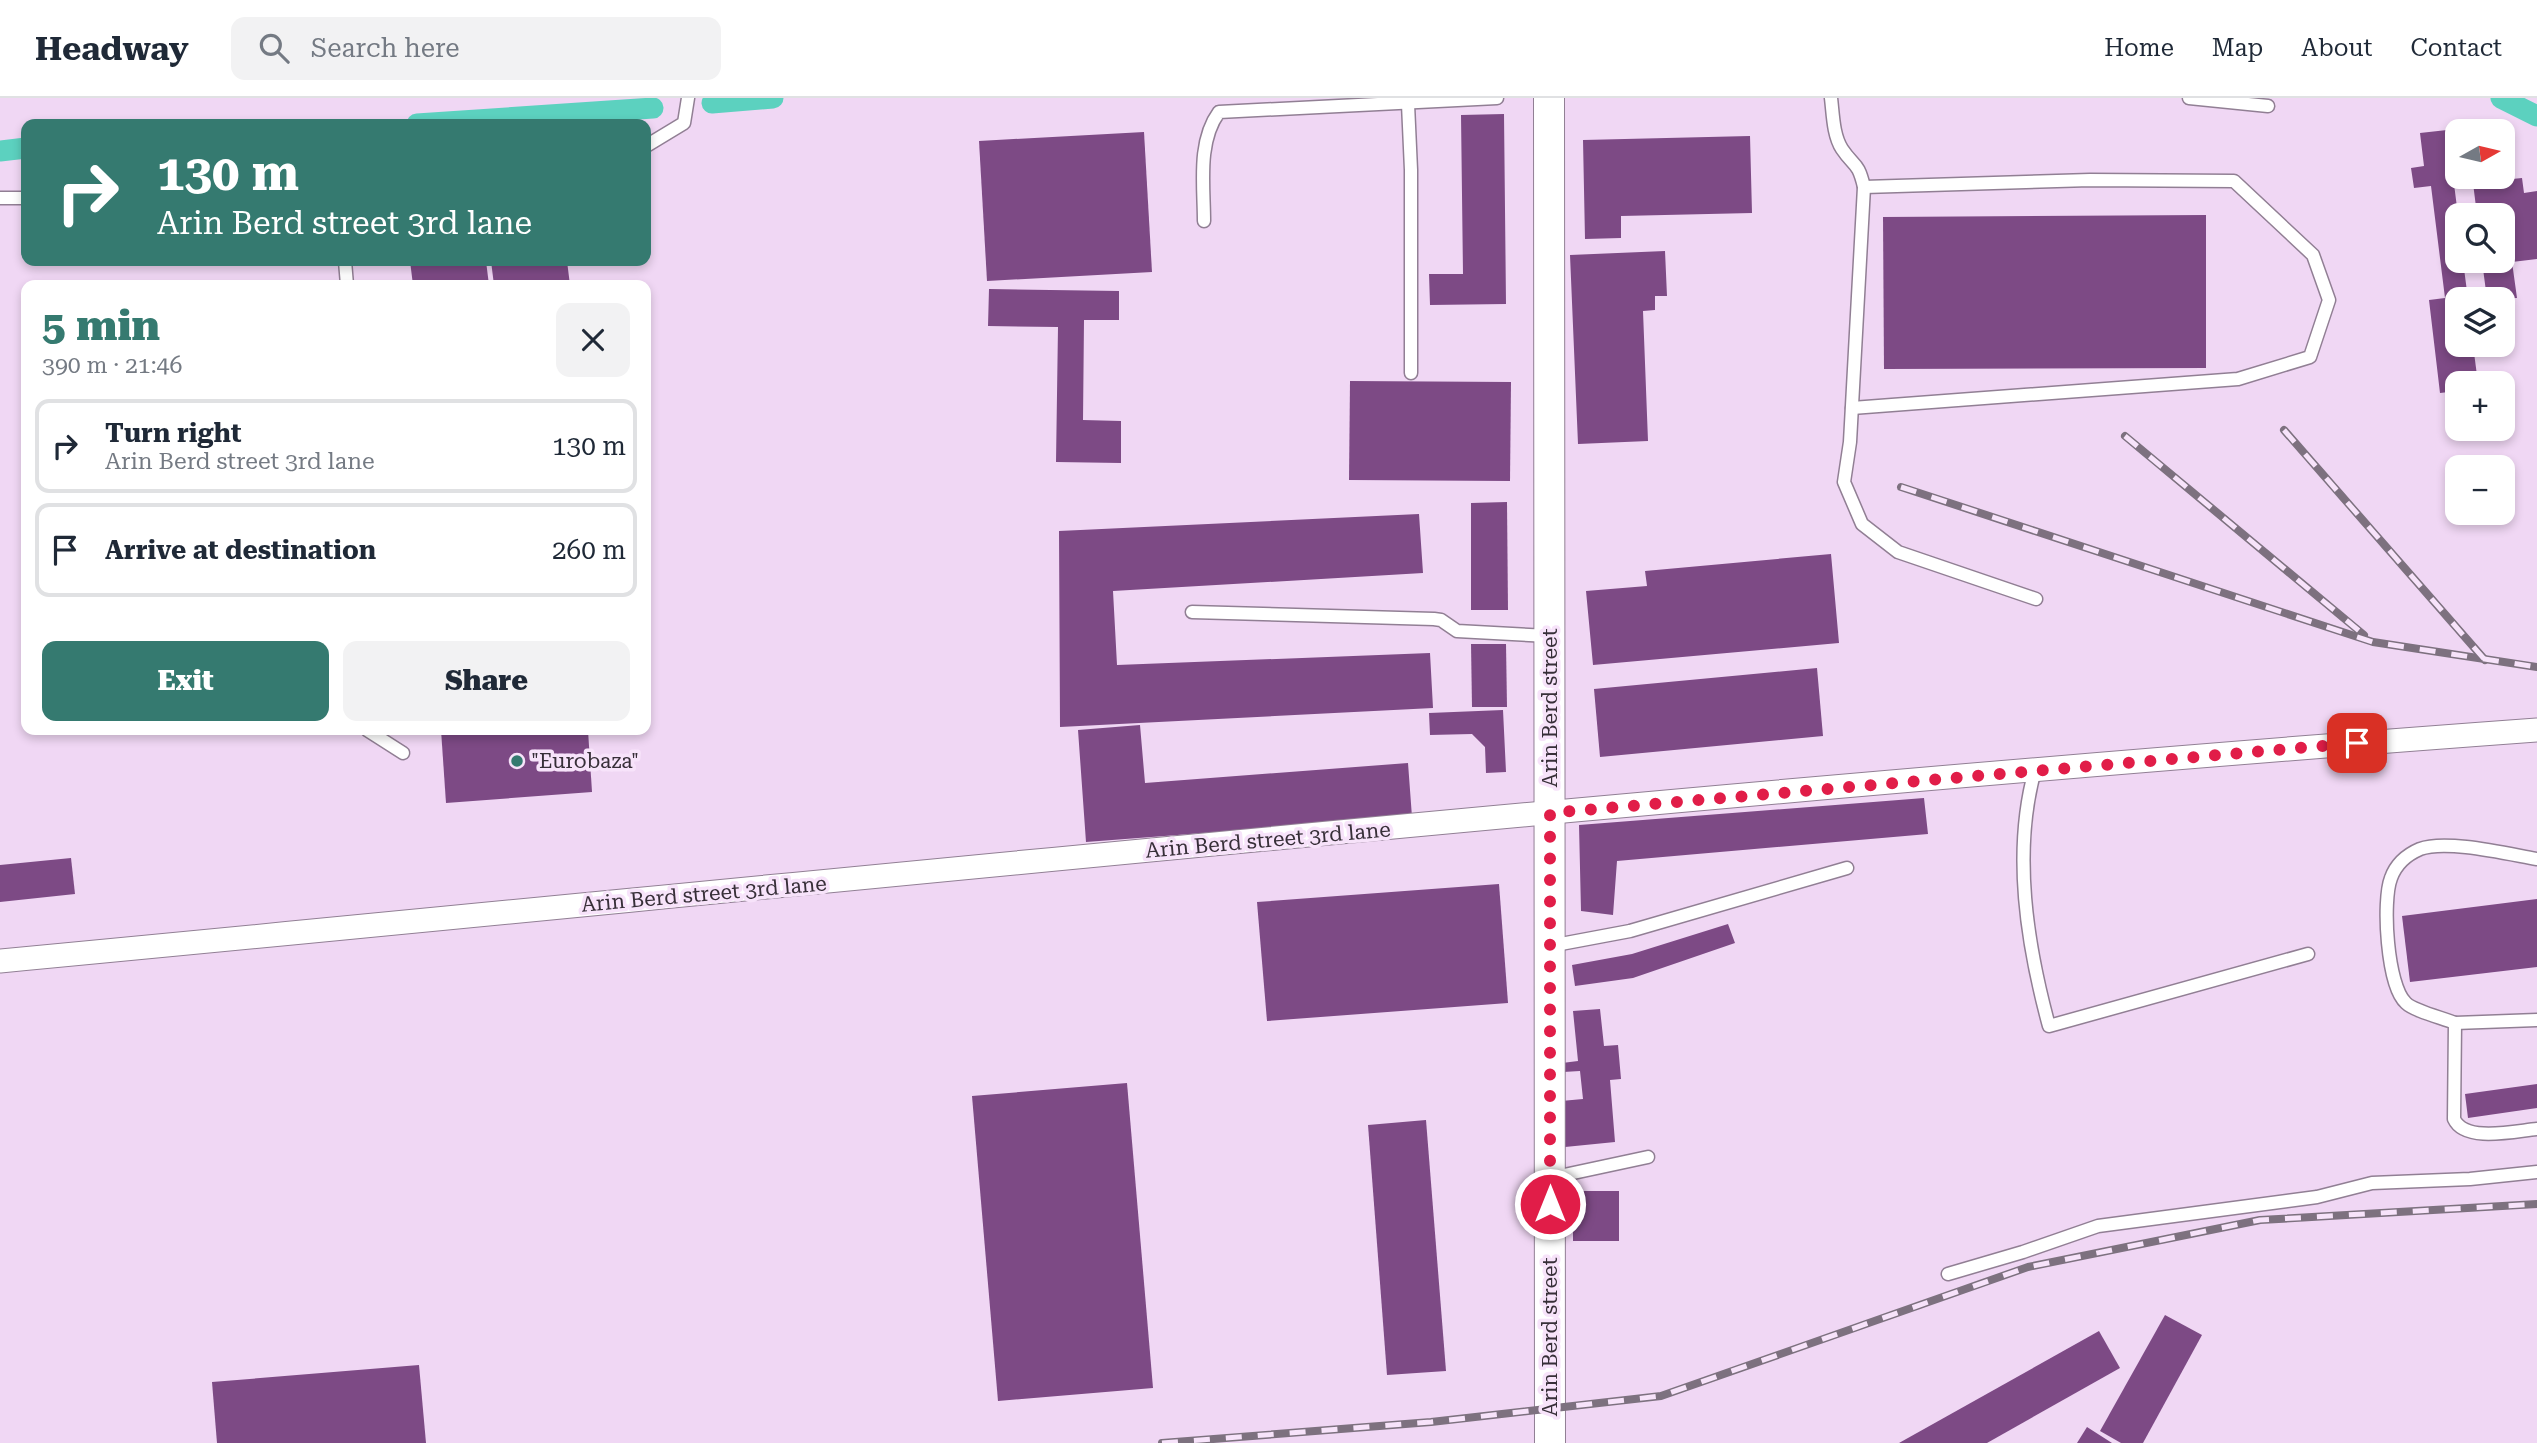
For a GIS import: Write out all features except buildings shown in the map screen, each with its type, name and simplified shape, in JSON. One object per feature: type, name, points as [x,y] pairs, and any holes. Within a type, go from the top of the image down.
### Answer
[{"type":"street","name":"Arin Berd street","points":[[1549,98],[1550,1443]]},
{"type":"street","name":"Arin Berd street 3rd lane","points":[[0,961],[1550,813],[2228,753],[2537,730]]},
{"type":"lane","points":[[651,143],[684,123],[688,98]]},
{"type":"lane","points":[[1204,222],[1205,150],[1210,125],[1219,113],[1497,98]]},
{"type":"lane","points":[[1831,98],[1834,125],[1841,148],[1860,167],[1864,187],[1852,408],[1844,482],[1862,524],[1898,552],[2036,599]]},
{"type":"lane","points":[[2189,98],[2268,106]]},
{"type":"lane","points":[[1408,104],[1411,183],[1410,373]]},
{"type":"lane","points":[[1852,408],[2238,379],[2310,357],[2329,300],[2313,254],[2234,181],[2090,180],[1864,187]]},
{"type":"lane","points":[[0,198],[21,198]]},
{"type":"lane","points":[[1192,612],[1434,619],[1457,631],[1549,636]]},
{"type":"lane","points":[[375,735],[403,753]]},
{"type":"lane","points":[[2035,770],[2027,798],[2023,837],[2026,890],[2039,990],[2049,1026],[2308,954]]},
{"type":"lane","points":[[2537,859],[2437,844],[2402,859],[2386,893],[2392,977],[2396,990],[2407,1005],[2455,1023],[2537,1020]]},
{"type":"lane","points":[[1549,946],[1630,931],[1847,867]]},
{"type":"lane","points":[[2455,1023],[2455,1119],[2458,1128],[2480,1133],[2537,1129]]},
{"type":"lane","points":[[1550,1178],[1648,1157]]},
{"type":"lane","points":[[1948,1274],[2098,1226],[2317,1197],[2372,1183],[2470,1179],[2537,1172]]},
{"type":"shaded area","points":[[0,98],[2537,98],[2537,1443],[0,1443]]},
{"type":"waterway","points":[[712,103],[773,98]]},
{"type":"waterway","points":[[2501,98],[2537,116]]},
{"type":"waterway","points":[[491,119],[653,108]]},
{"type":"waterway","points":[[0,151],[21,149]]},
{"type":"railway","points":[[2284,430],[2485,660]]},
{"type":"railway","points":[[2125,436],[2364,635]]},
{"type":"railway","points":[[1901,487],[2373,642],[2537,667]]},
{"type":"railway","points":[[1162,1443],[1431,1422],[1661,1396],[2028,1267],[2260,1220],[2537,1204]]},
{"type":"place","name":"\"Eurobaza\"","points":[[517,761]]},
{"type":"route","points":[[1550,1204],[1550,813],[2357,743]]}]
